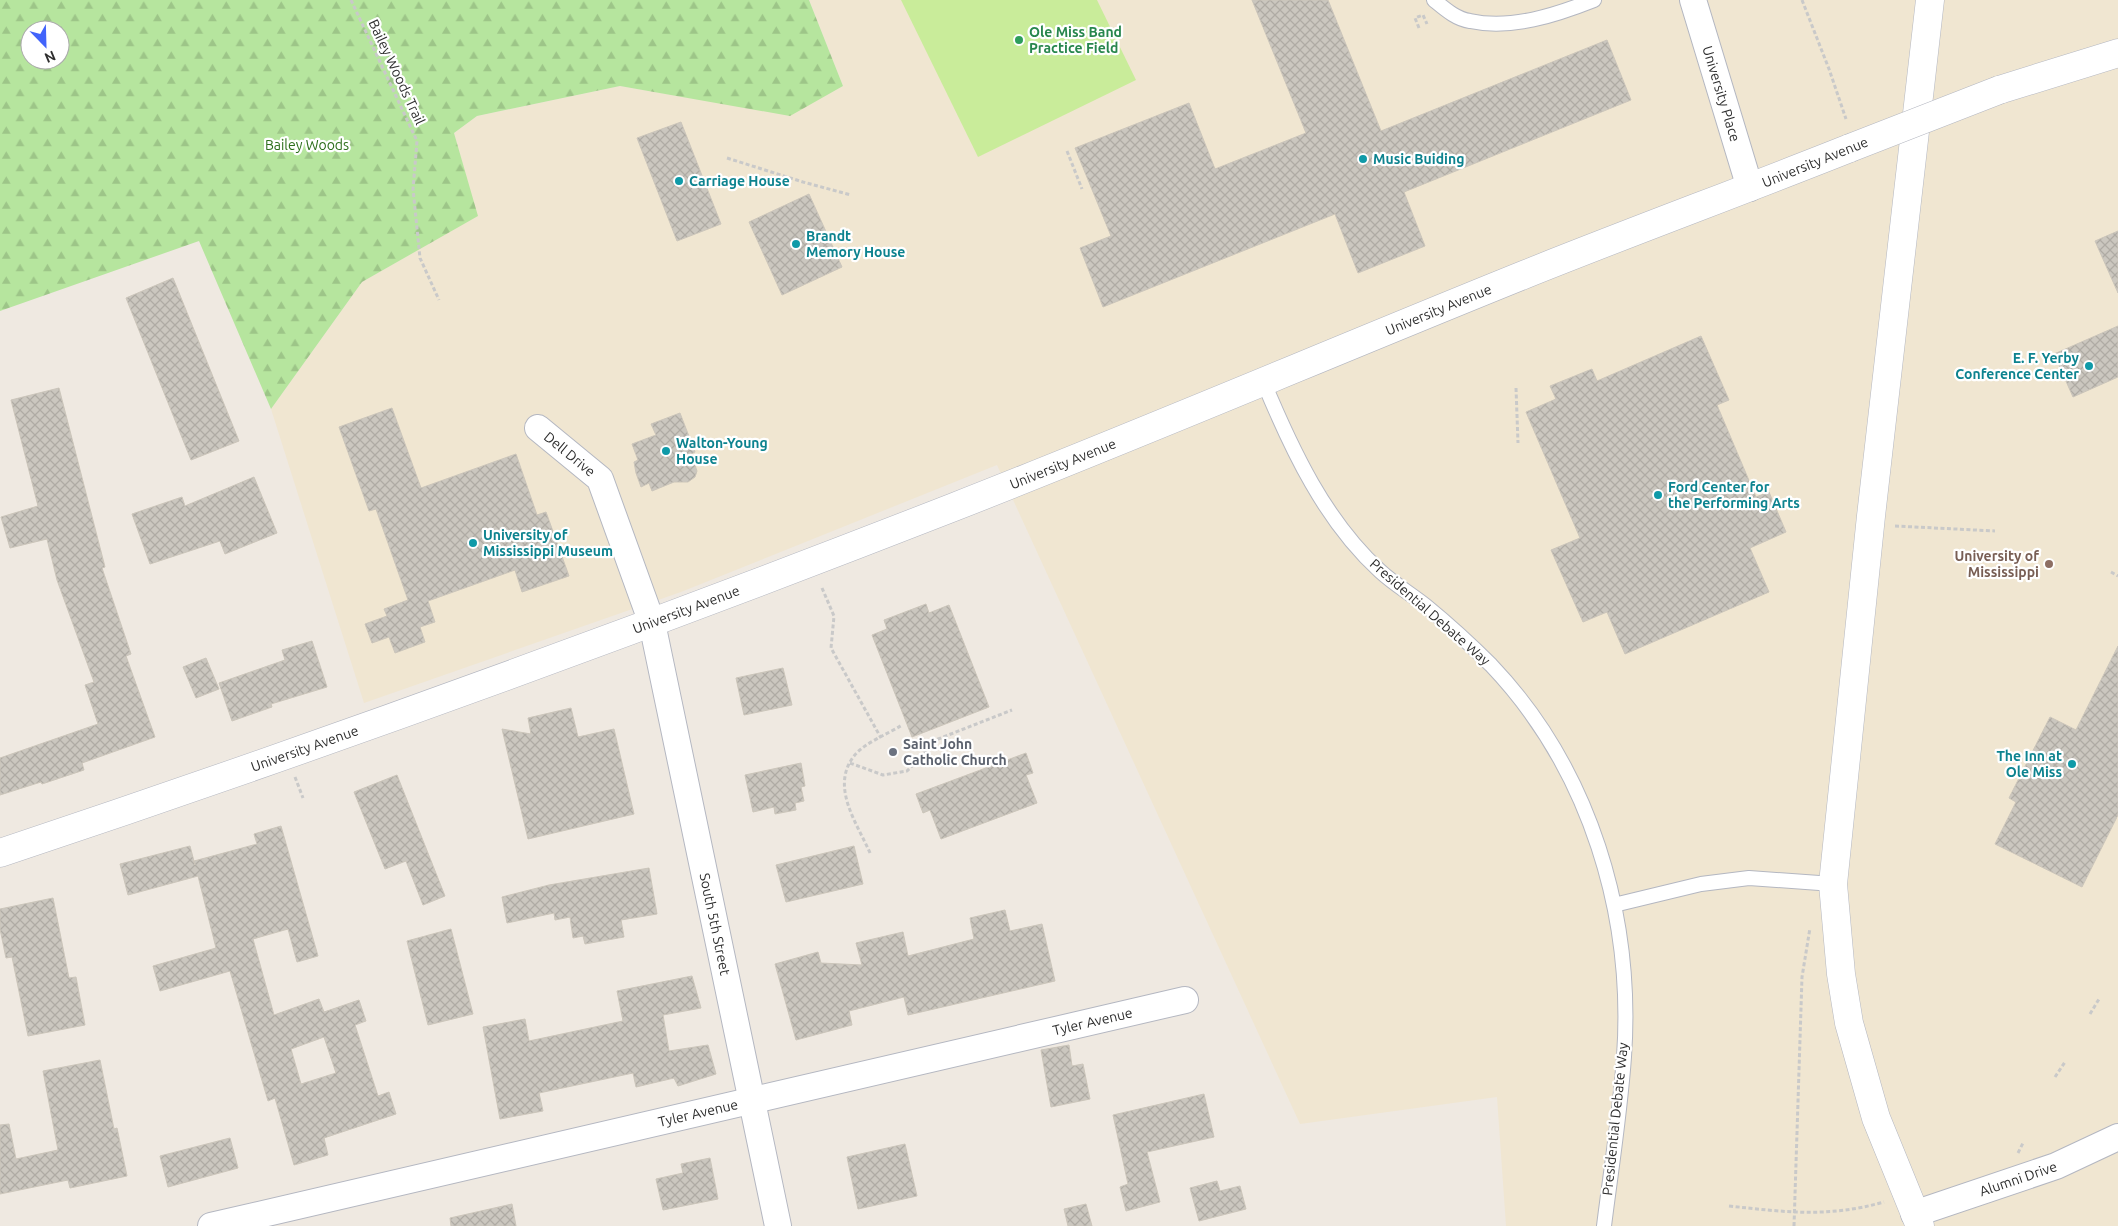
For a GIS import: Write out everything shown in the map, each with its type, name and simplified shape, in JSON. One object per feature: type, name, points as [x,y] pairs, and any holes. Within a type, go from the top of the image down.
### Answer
[{"type":"street","name":"University Place","points":[[1693,0],[1750,188]]},
{"type":"street","points":[[1909,1213],[1876,1118],[1849,1023],[1823,920],[1833,884],[1872,507],[1930,0]]},
{"type":"street","name":"University Avenue","points":[[0,853],[420,708],[652,622],[948,510],[1264,383],[1527,274],[1999,90],[2118,53]]},
{"type":"street","name":"Dell Drive","points":[[538,428],[600,479],[652,622]]},
{"type":"street","name":"South 5th Street","points":[[652,622],[778,1226]]},
{"type":"street","name":"Tyler Avenue","points":[[211,1226],[1185,1000]]},
{"type":"street","name":"Alumni Drive","points":[[1909,1213],[2056,1166],[2118,1137]]},
{"type":"lane","points":[[1434,0],[1450,13],[1469,21],[1495,23],[1530,21],[1594,0]]},
{"type":"lane","name":"Presidential Debate Way","points":[[1264,383],[1287,437],[1313,485],[1342,529],[1380,571],[1427,607],[1491,666],[1534,717],[1569,772],[1592,826],[1611,883],[1620,945],[1624,997],[1624,1056],[1604,1226]]},
{"type":"lane","points":[[1614,905],[1700,884],[1749,878],[1833,884]]},
{"type":"path","name":"Bailey Woods Trail","points":[[351,0],[417,141],[413,188],[420,258],[439,300]]},
{"type":"path","points":[[1802,0],[1846,119]]},
{"type":"path","points":[[1418,28],[1415,18],[1423,15],[1427,24]]},
{"type":"path","points":[[1067,151],[1082,189]]},
{"type":"path","points":[[727,158],[851,195]]},
{"type":"path","points":[[1516,388],[1518,443]]},
{"type":"path","points":[[1895,526],[1995,531]]},
{"type":"path","points":[[2111,572],[2118,576]]},
{"type":"path","points":[[822,588],[834,616],[831,648],[881,738]]},
{"type":"path","points":[[850,763],[883,775],[907,771],[933,741],[1012,710]]},
{"type":"path","points":[[870,853],[846,801],[843,784],[850,763],[858,752],[902,725]]},
{"type":"path","points":[[293,773],[303,798]]},
{"type":"path","points":[[1794,1226],[1796,1212],[1799,1028],[1802,977],[1823,920]]},
{"type":"path","points":[[2090,1014],[2099,999]]},
{"type":"path","points":[[2055,1077],[2065,1062]]},
{"type":"path","points":[[2018,1153],[2023,1143]]},
{"type":"path","points":[[1729,1206],[1824,1214],[1860,1209],[1909,1213]]},
{"type":"shaded area","points":[[809,0],[2118,0],[2118,1226],[1506,1226],[1497,1097],[1300,1124],[997,465],[681,592],[364,703],[271,409],[362,282],[477,216],[454,133],[477,116],[620,86],[790,115],[843,86]]},
{"type":"green space","name":"Bailey Woods","points":[[0,0],[809,0],[843,86],[790,116],[620,86],[477,116],[454,133],[478,216],[362,282],[271,409],[199,241],[0,311]]},
{"type":"green space","name":"Ole Miss Band Practice Field","points":[[901,0],[1097,0],[1136,80],[978,157]]},
{"type":"building","name":"Music Buiding","points":[[1252,0],[1328,0],[1381,131],[1607,40],[1631,100],[1404,192],[1425,246],[1358,273],[1335,214],[1103,307],[1080,248],[1111,236],[1075,148],[1189,103],[1215,169],[1306,133]]},
{"type":"building","name":"Carriage House","points":[[681,122],[721,224],[677,241],[637,138]]},
{"type":"building","name":"Brandt Memory House","points":[[809,194],[842,267],[782,295],[749,222]]},
{"type":"building","points":[[2118,231],[2118,293],[2095,241]]},
{"type":"building","points":[[173,278],[239,441],[191,460],[126,298]]},
{"type":"building","name":"E. F. Yerby Conference Center","points":[[2118,326],[2118,377],[2073,397],[2054,354]]},
{"type":"building","name":"Ford Center for the Performing Arts","points":[[1701,336],[1729,400],[1717,405],[1756,497],[1769,492],[1786,532],[1750,548],[1769,592],[1625,654],[1607,612],[1583,622],[1551,550],[1580,538],[1526,412],[1556,399],[1550,386],[1592,369],[1597,381]]},
{"type":"building","points":[[59,388],[105,567],[102,568],[131,654],[126,656],[155,737],[82,763],[84,770],[0,795],[0,758],[98,724],[85,685],[94,682],[57,580],[47,539],[10,548],[1,517],[38,506],[11,400]]},
{"type":"building","name":"University of Mississippi Museum","points":[[392,408],[421,488],[516,454],[537,515],[546,512],[569,576],[522,592],[515,570],[428,601],[435,622],[420,627],[425,642],[395,653],[389,637],[372,643],[365,624],[387,616],[384,609],[408,600],[376,509],[369,511],[339,427]]},
{"type":"building","name":"Walton-Young House","points":[[680,413],[695,452],[691,454],[697,471],[695,477],[688,482],[674,482],[652,491],[649,483],[641,487],[634,462],[638,460],[632,444],[656,435],[651,424]]},
{"type":"building","points":[[254,477],[277,533],[225,554],[220,541],[150,564],[132,514],[182,497],[185,506]]},
{"type":"building","name":"Saint John Catholic Church","points":[[926,604],[929,613],[949,605],[989,707],[912,737],[872,635],[887,629],[884,620]]},
{"type":"building","points":[[312,641],[327,687],[271,704],[272,707],[232,721],[219,683],[285,660],[282,650]]},
{"type":"building","name":"The Inn at Ole Miss","points":[[2118,646],[2118,815],[2082,887],[1995,844],[2016,802],[2009,798],[2050,717],[2076,730]]},
{"type":"building","points":[[206,658],[219,689],[196,698],[183,667]]},
{"type":"building","points":[[783,668],[792,705],[744,715],[736,678]]},
{"type":"building","points":[[571,708],[578,737],[614,729],[634,814],[528,839],[502,729],[531,734],[528,718]]},
{"type":"building","points":[[1026,753],[1033,773],[1026,775],[1037,803],[941,839],[930,810],[923,813],[916,794]]},
{"type":"building","points":[[801,763],[805,786],[801,787],[804,801],[795,803],[796,810],[775,814],[774,807],[753,812],[745,775]]},
{"type":"building","points":[[397,775],[445,896],[423,905],[406,861],[385,869],[354,792]]},
{"type":"building","points":[[281,826],[318,956],[297,962],[288,929],[253,939],[274,1015],[319,999],[324,1012],[359,1000],[366,1021],[355,1025],[378,1096],[389,1092],[396,1114],[324,1138],[328,1155],[294,1165],[275,1098],[268,1101],[230,971],[160,991],[153,966],[216,948],[198,876],[128,895],[120,864],[190,846],[195,865],[194,861],[257,844],[254,834]],"holes":[[[324,1037],[336,1073],[301,1084],[291,1049]]]},
{"type":"building","points":[[854,846],[863,884],[786,902],[776,865]]},
{"type":"building","points":[[649,868],[657,914],[621,920],[624,937],[585,944],[583,936],[573,938],[570,917],[555,920],[554,913],[507,923],[502,897],[549,885]]},
{"type":"building","points":[[53,898],[69,978],[76,977],[85,1025],[28,1036],[12,957],[6,958],[0,929],[0,909]]},
{"type":"building","points":[[1005,910],[1010,931],[1042,924],[1055,981],[908,1015],[904,997],[849,1011],[852,1025],[796,1040],[775,964],[818,952],[821,963],[862,965],[856,943],[903,932],[908,956],[974,939],[970,918]]},
{"type":"building","points":[[451,929],[473,1014],[428,1025],[407,941]]},
{"type":"building","points":[[692,976],[701,1008],[663,1015],[669,1051],[708,1045],[716,1074],[678,1086],[674,1078],[636,1087],[633,1073],[539,1093],[543,1111],[500,1119],[483,1027],[525,1019],[529,1041],[623,1021],[617,991]]},
{"type":"building","points":[[1069,1045],[1072,1066],[1083,1064],[1090,1099],[1051,1107],[1041,1050]]},
{"type":"building","points":[[100,1060],[114,1129],[117,1128],[127,1176],[70,1188],[68,1180],[0,1194],[0,1125],[9,1124],[16,1159],[58,1150],[43,1071]]},
{"type":"building","points":[[1204,1094],[1214,1137],[1147,1152],[1160,1202],[1126,1211],[1120,1187],[1128,1184],[1113,1115]]},
{"type":"building","points":[[230,1138],[238,1168],[168,1187],[160,1156]]},
{"type":"building","points":[[905,1144],[917,1196],[858,1209],[847,1157]]},
{"type":"building","points":[[710,1158],[718,1199],[663,1210],[656,1179],[683,1173],[681,1164]]},
{"type":"building","points":[[1217,1181],[1220,1191],[1240,1186],[1246,1209],[1199,1221],[1190,1188]]},
{"type":"building","points":[[512,1204],[516,1226],[451,1226],[450,1218]]},
{"type":"building","points":[[1086,1204],[1092,1226],[1068,1226],[1064,1209]]},
{"type":"place","name":"Ole Miss Band Practice Field","points":[[1019,40]]},
{"type":"place","name":"Music Buiding","points":[[1363,159]]},
{"type":"place","name":"Carriage House","points":[[679,181]]},
{"type":"place","name":"Brandt Memory House","points":[[796,244]]},
{"type":"place","name":"E. F. Yerby Conference Center","points":[[2089,366]]},
{"type":"place","name":"Walton-Young House","points":[[666,451]]},
{"type":"place","name":"Ford Center for the Performing Arts","points":[[1658,495]]},
{"type":"place","name":"University of Mississippi Museum","points":[[473,543]]},
{"type":"place","name":"University of Mississippi","points":[[2049,564]]},
{"type":"place","name":"Saint John Catholic Church","points":[[893,752]]},
{"type":"place","name":"The Inn at Ole Miss","points":[[2072,764]]}]
